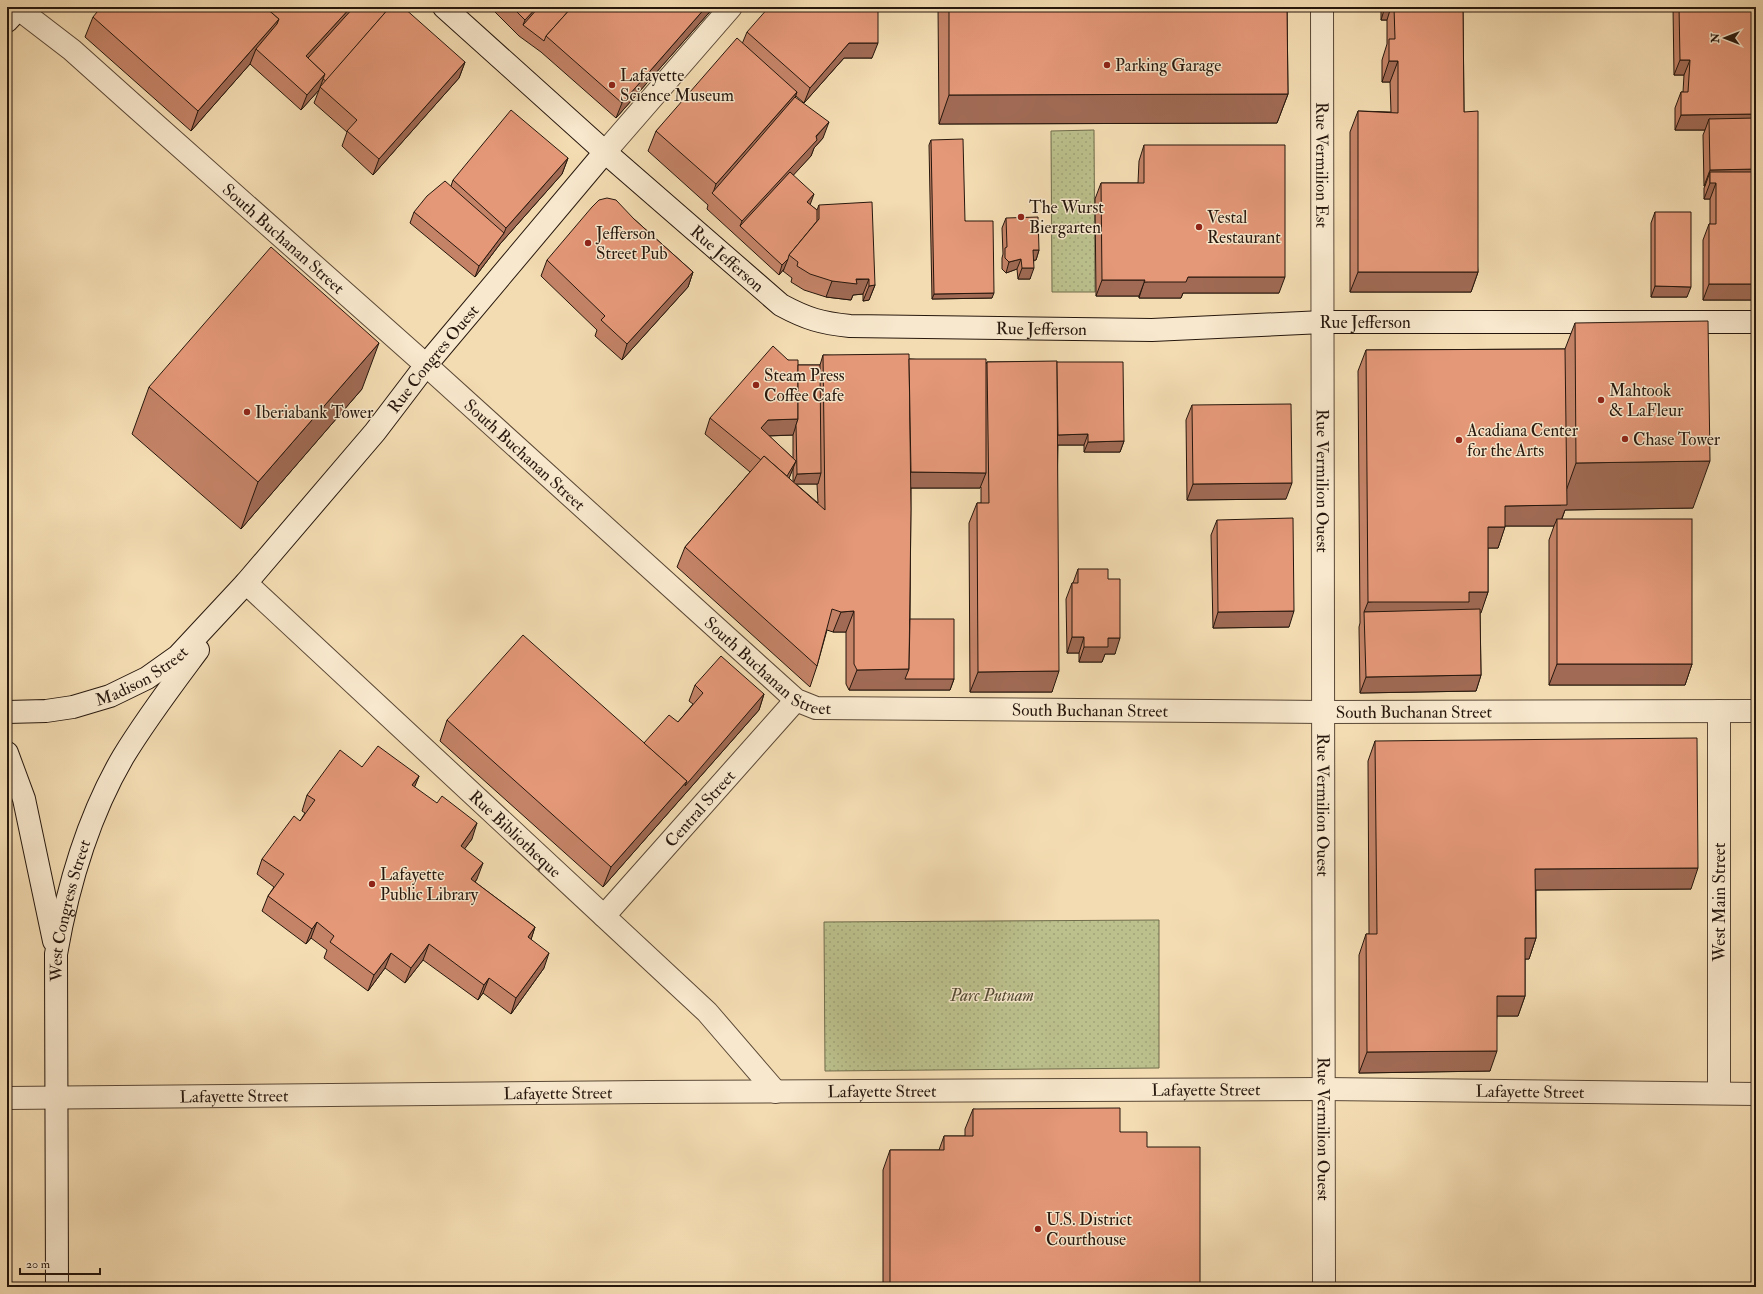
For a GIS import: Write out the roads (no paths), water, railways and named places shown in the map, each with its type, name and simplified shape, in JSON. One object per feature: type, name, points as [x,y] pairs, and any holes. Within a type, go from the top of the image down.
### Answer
[{"type":"street","name":"Rue Jefferson","points":[[444,7],[605,152],[781,306],[807,319],[826,324],[850,326],[1152,330],[1323,322],[1756,322]]},
{"type":"street","name":"Rue Congres Ouest","points":[[246,583],[375,432],[426,365],[605,152],[731,7]]},
{"type":"street","name":"Rue Vermilion Est","points":[[1322,7],[1323,322]]},
{"type":"street","name":"South Buchanan Street","points":[[15,11],[72,50],[426,365],[796,700],[816,708],[1323,712],[1756,710]]},
{"type":"street","name":"Rue Vermilion Ouest","points":[[1323,322],[1325,1090],[1324,1287]]},
{"type":"street","name":"Madison Street","points":[[7,712],[46,711],[73,707],[110,696],[147,678],[178,656],[246,583]]},
{"type":"street","name":"Rue Bibliotheque","points":[[246,583],[707,1012],[776,1092]]},
{"type":"street","name":"West Congress Street","points":[[57,1287],[56,954],[73,875],[97,808],[123,758],[145,723],[246,583]]},
{"type":"street","name":"Central Street","points":[[604,916],[796,700]]},
{"type":"street","name":"West Main Street","points":[[1719,711],[1720,1093]]},
{"type":"street","points":[[7,753],[24,800],[47,904],[56,954]]},
{"type":"street","name":"Lafayette Street","points":[[7,1098],[776,1092],[1325,1090],[1756,1094]]},
{"type":"place","name":"Parking Garage","points":[[1107,65]]},
{"type":"place","name":"Lafayette Science Museum","points":[[612,85]]},
{"type":"place","name":"The Wurst Biergarten","points":[[1021,217]]},
{"type":"place","name":"Vestal Restaurant","points":[[1199,227]]},
{"type":"place","name":"Jefferson Street Pub","points":[[588,243]]},
{"type":"place","name":"Steam Press Coffee Cafe","points":[[756,385]]},
{"type":"place","name":"Mahtook & LaFleur","points":[[1601,400]]},
{"type":"place","name":"Iberiabank Tower","points":[[247,412]]},
{"type":"place","name":"Chase Tower","points":[[1625,439]]},
{"type":"place","name":"Acadiana Center for the Arts","points":[[1459,440]]},
{"type":"place","name":"Lafayette Public Library","points":[[372,884]]},
{"type":"place","name":"U.S. District Courthouse","points":[[1038,1229]]},
{"type":"park label","name":"Parc Putnam","points":[[992,995]]}]
